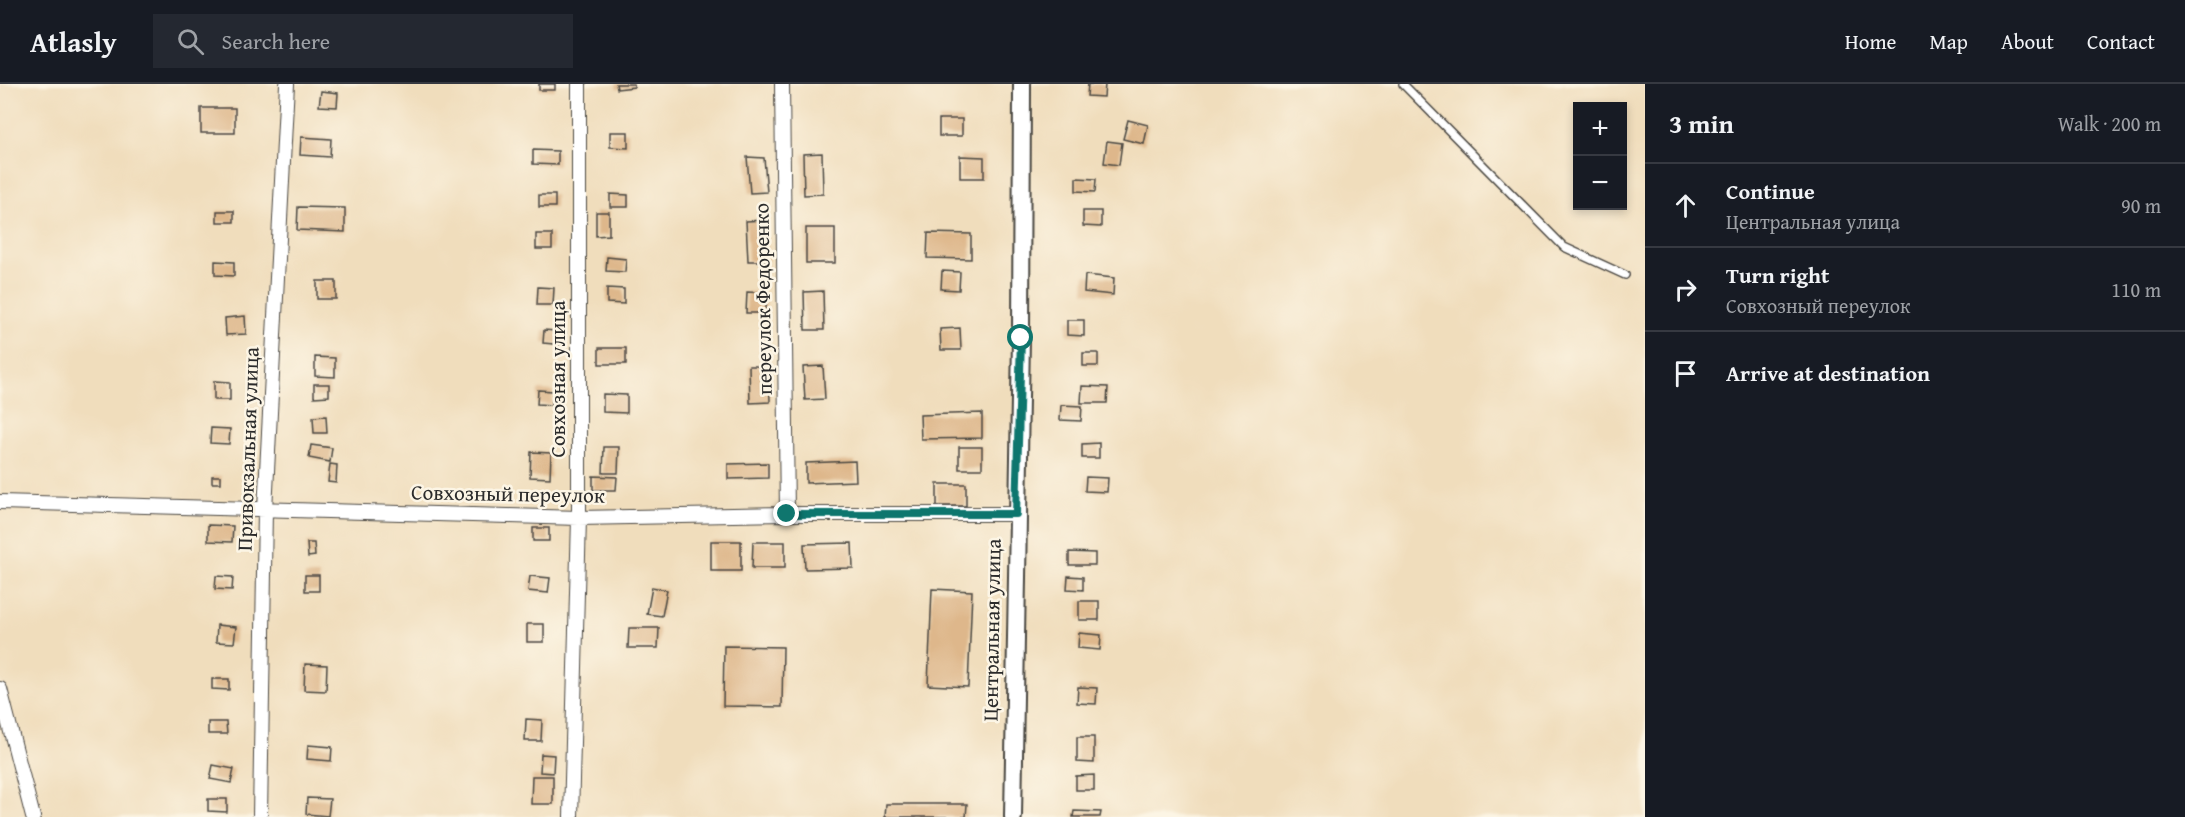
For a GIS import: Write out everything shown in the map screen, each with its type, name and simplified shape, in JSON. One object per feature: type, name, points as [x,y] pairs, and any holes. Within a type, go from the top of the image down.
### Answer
[{"type":"street","name":"Привокзальная улица","points":[[260,817],[266,510],[287,84]]},
{"type":"street","name":"Совхозная улица","points":[[571,817],[579,518],[579,84]]},
{"type":"street","name":"переулок Федоренко","points":[[782,84],[787,514]]},
{"type":"street","name":"Центральная улица","points":[[1012,817],[1021,338],[1022,84]]},
{"type":"street","name":"Совхозный переулок","points":[[0,502],[579,518],[787,514],[1016,514]]},
{"type":"street","points":[[0,689],[33,817]]},
{"type":"lane","points":[[1403,84],[1564,247],[1624,274]]},
{"type":"building","points":[[539,84],[555,84],[555,90],[539,90]]},
{"type":"building","points":[[616,84],[634,84],[634,87],[617,89]]},
{"type":"building","points":[[1088,84],[1105,84],[1104,97],[1087,96]]},
{"type":"building","points":[[321,91],[338,93],[337,107],[319,106]]},
{"type":"building","points":[[201,108],[235,108],[235,133],[201,133]]},
{"type":"building","points":[[939,119],[962,119],[962,136],[939,136]]},
{"type":"building","points":[[1128,120],[1148,125],[1144,144],[1123,139]]},
{"type":"building","points":[[610,132],[628,132],[628,148],[610,147]]},
{"type":"building","points":[[301,137],[331,139],[330,157],[300,155]]},
{"type":"building","points":[[1107,141],[1122,143],[1119,165],[1104,163]]},
{"type":"building","points":[[533,150],[558,151],[558,165],[533,164]]},
{"type":"building","points":[[822,153],[823,194],[804,195],[803,154]]},
{"type":"building","points":[[960,156],[984,157],[984,178],[960,178]]},
{"type":"building","points":[[747,157],[764,158],[767,192],[750,193]]},
{"type":"building","points":[[1076,178],[1096,179],[1095,192],[1076,191]]},
{"type":"building","points":[[610,194],[628,195],[628,207],[610,207]]},
{"type":"building","points":[[539,195],[555,195],[555,207],[539,207]]},
{"type":"building","points":[[298,207],[345,208],[345,232],[297,230]]},
{"type":"building","points":[[217,211],[234,211],[234,222],[217,222]]},
{"type":"building","points":[[1083,211],[1101,211],[1101,227],[1083,226]]},
{"type":"building","points":[[596,212],[609,212],[609,235],[596,236]]},
{"type":"building","points":[[766,220],[768,261],[748,261],[746,221]]},
{"type":"building","points":[[806,228],[835,228],[835,263],[806,263]]},
{"type":"building","points":[[928,233],[971,234],[971,259],[927,258]]},
{"type":"building","points":[[536,234],[552,234],[552,249],[536,249]]},
{"type":"building","points":[[607,257],[626,259],[625,272],[606,271]]},
{"type":"building","points":[[215,261],[234,262],[234,276],[215,275]]},
{"type":"building","points":[[942,271],[960,272],[959,290],[941,289]]},
{"type":"building","points":[[1085,275],[1114,278],[1113,295],[1084,292]]},
{"type":"building","points":[[317,281],[336,281],[336,299],[317,299]]},
{"type":"building","points":[[538,287],[554,288],[553,305],[537,305]]},
{"type":"building","points":[[607,288],[624,289],[624,304],[607,303]]},
{"type":"building","points":[[823,291],[824,330],[805,330],[804,292]]},
{"type":"building","points":[[747,292],[766,293],[766,313],[746,313]]},
{"type":"building","points":[[245,316],[246,334],[226,335],[225,318]]},
{"type":"building","points":[[1067,320],[1084,320],[1084,336],[1067,335]]},
{"type":"building","points":[[960,328],[961,350],[941,350],[940,329]]},
{"type":"building","points":[[544,330],[566,332],[565,345],[543,343]]},
{"type":"building","points":[[599,348],[626,348],[626,364],[599,364]]},
{"type":"building","points":[[1083,353],[1098,353],[1098,366],[1083,366]]},
{"type":"building","points":[[315,357],[335,358],[335,377],[315,376]]},
{"type":"building","points":[[749,366],[769,366],[770,402],[750,403]]},
{"type":"building","points":[[823,366],[825,399],[805,400],[803,367]]},
{"type":"building","points":[[214,381],[230,382],[230,400],[214,400]]},
{"type":"building","points":[[314,384],[329,384],[329,396],[314,397]]},
{"type":"building","points":[[1082,386],[1108,387],[1107,403],[1081,403]]},
{"type":"building","points":[[538,390],[553,391],[552,405],[537,404]]},
{"type":"building","points":[[603,394],[627,395],[627,413],[603,412]]},
{"type":"building","points":[[1061,405],[1082,406],[1081,421],[1060,420]]},
{"type":"building","points":[[982,413],[982,438],[921,439],[920,415]]},
{"type":"building","points":[[326,416],[327,433],[314,433],[313,417]]},
{"type":"building","points":[[211,428],[230,429],[229,444],[210,443]]},
{"type":"building","points":[[1099,443],[1099,458],[1082,458],[1082,444]]},
{"type":"building","points":[[311,445],[332,448],[330,462],[309,458]]},
{"type":"building","points":[[604,447],[619,447],[618,473],[603,473]]},
{"type":"building","points":[[959,447],[982,447],[982,469],[959,469]]},
{"type":"building","points":[[531,452],[551,453],[550,478],[530,477]]},
{"type":"building","points":[[855,461],[856,481],[806,483],[806,463]]},
{"type":"building","points":[[768,463],[768,478],[728,479],[728,464]]},
{"type":"building","points":[[330,464],[337,465],[336,483],[328,482]]},
{"type":"building","points":[[212,476],[221,476],[221,483],[212,483]]},
{"type":"building","points":[[593,476],[617,477],[616,490],[593,490]]},
{"type":"building","points":[[1086,477],[1108,478],[1107,492],[1085,491]]},
{"type":"building","points":[[937,484],[966,484],[966,506],[937,506]]},
{"type":"building","points":[[208,525],[233,526],[232,542],[208,541]]},
{"type":"building","points":[[533,528],[549,528],[549,541],[533,541]]},
{"type":"building","points":[[711,541],[741,541],[741,571],[711,571]]},
{"type":"building","points":[[753,542],[785,542],[785,568],[752,568]]},
{"type":"building","points":[[307,543],[314,543],[315,556],[308,557]]},
{"type":"building","points":[[852,543],[853,568],[805,569],[804,544]]},
{"type":"building","points":[[1069,552],[1095,553],[1095,565],[1069,565]]},
{"type":"building","points":[[305,575],[319,575],[319,591],[305,591]]},
{"type":"building","points":[[216,576],[233,577],[232,590],[215,589]]},
{"type":"building","points":[[530,576],[550,578],[548,593],[528,591]]},
{"type":"building","points":[[1068,576],[1083,577],[1083,590],[1067,589]]},
{"type":"building","points":[[652,587],[667,590],[662,616],[647,614]]},
{"type":"building","points":[[932,589],[972,591],[968,687],[928,685]]},
{"type":"building","points":[[1079,601],[1099,601],[1099,620],[1079,620]]},
{"type":"building","points":[[527,624],[544,624],[544,642],[527,642]]},
{"type":"building","points":[[217,625],[236,627],[234,643],[216,642]]},
{"type":"building","points":[[629,628],[659,628],[658,648],[628,648]]},
{"type":"building","points":[[1079,633],[1101,635],[1100,650],[1078,648]]},
{"type":"building","points":[[724,646],[783,647],[782,707],[723,706]]},
{"type":"building","points":[[305,664],[327,665],[326,691],[304,690]]},
{"type":"building","points":[[212,679],[229,679],[229,690],[212,689]]},
{"type":"building","points":[[1078,687],[1097,688],[1096,704],[1077,703]]},
{"type":"building","points":[[526,719],[542,720],[541,741],[525,741]]},
{"type":"building","points":[[208,722],[226,722],[227,734],[208,734]]},
{"type":"building","points":[[1077,737],[1094,737],[1094,763],[1077,762]]},
{"type":"building","points":[[308,745],[332,747],[331,761],[307,759]]},
{"type":"building","points":[[541,754],[554,755],[553,773],[540,772]]},
{"type":"building","points":[[213,765],[234,769],[231,783],[210,779]]},
{"type":"building","points":[[1094,775],[1094,790],[1076,790],[1076,776]]},
{"type":"building","points":[[532,776],[553,776],[553,804],[531,804]]},
{"type":"building","points":[[307,798],[330,799],[328,816],[306,814]]},
{"type":"building","points":[[208,799],[227,799],[227,812],[208,811]]},
{"type":"building","points":[[886,804],[967,804],[966,817],[885,817]]},
{"type":"building","points":[[1074,811],[1101,812],[1100,817],[1073,817]]},
{"type":"route","points":[[787,514],[1016,514],[1021,338]]}]
